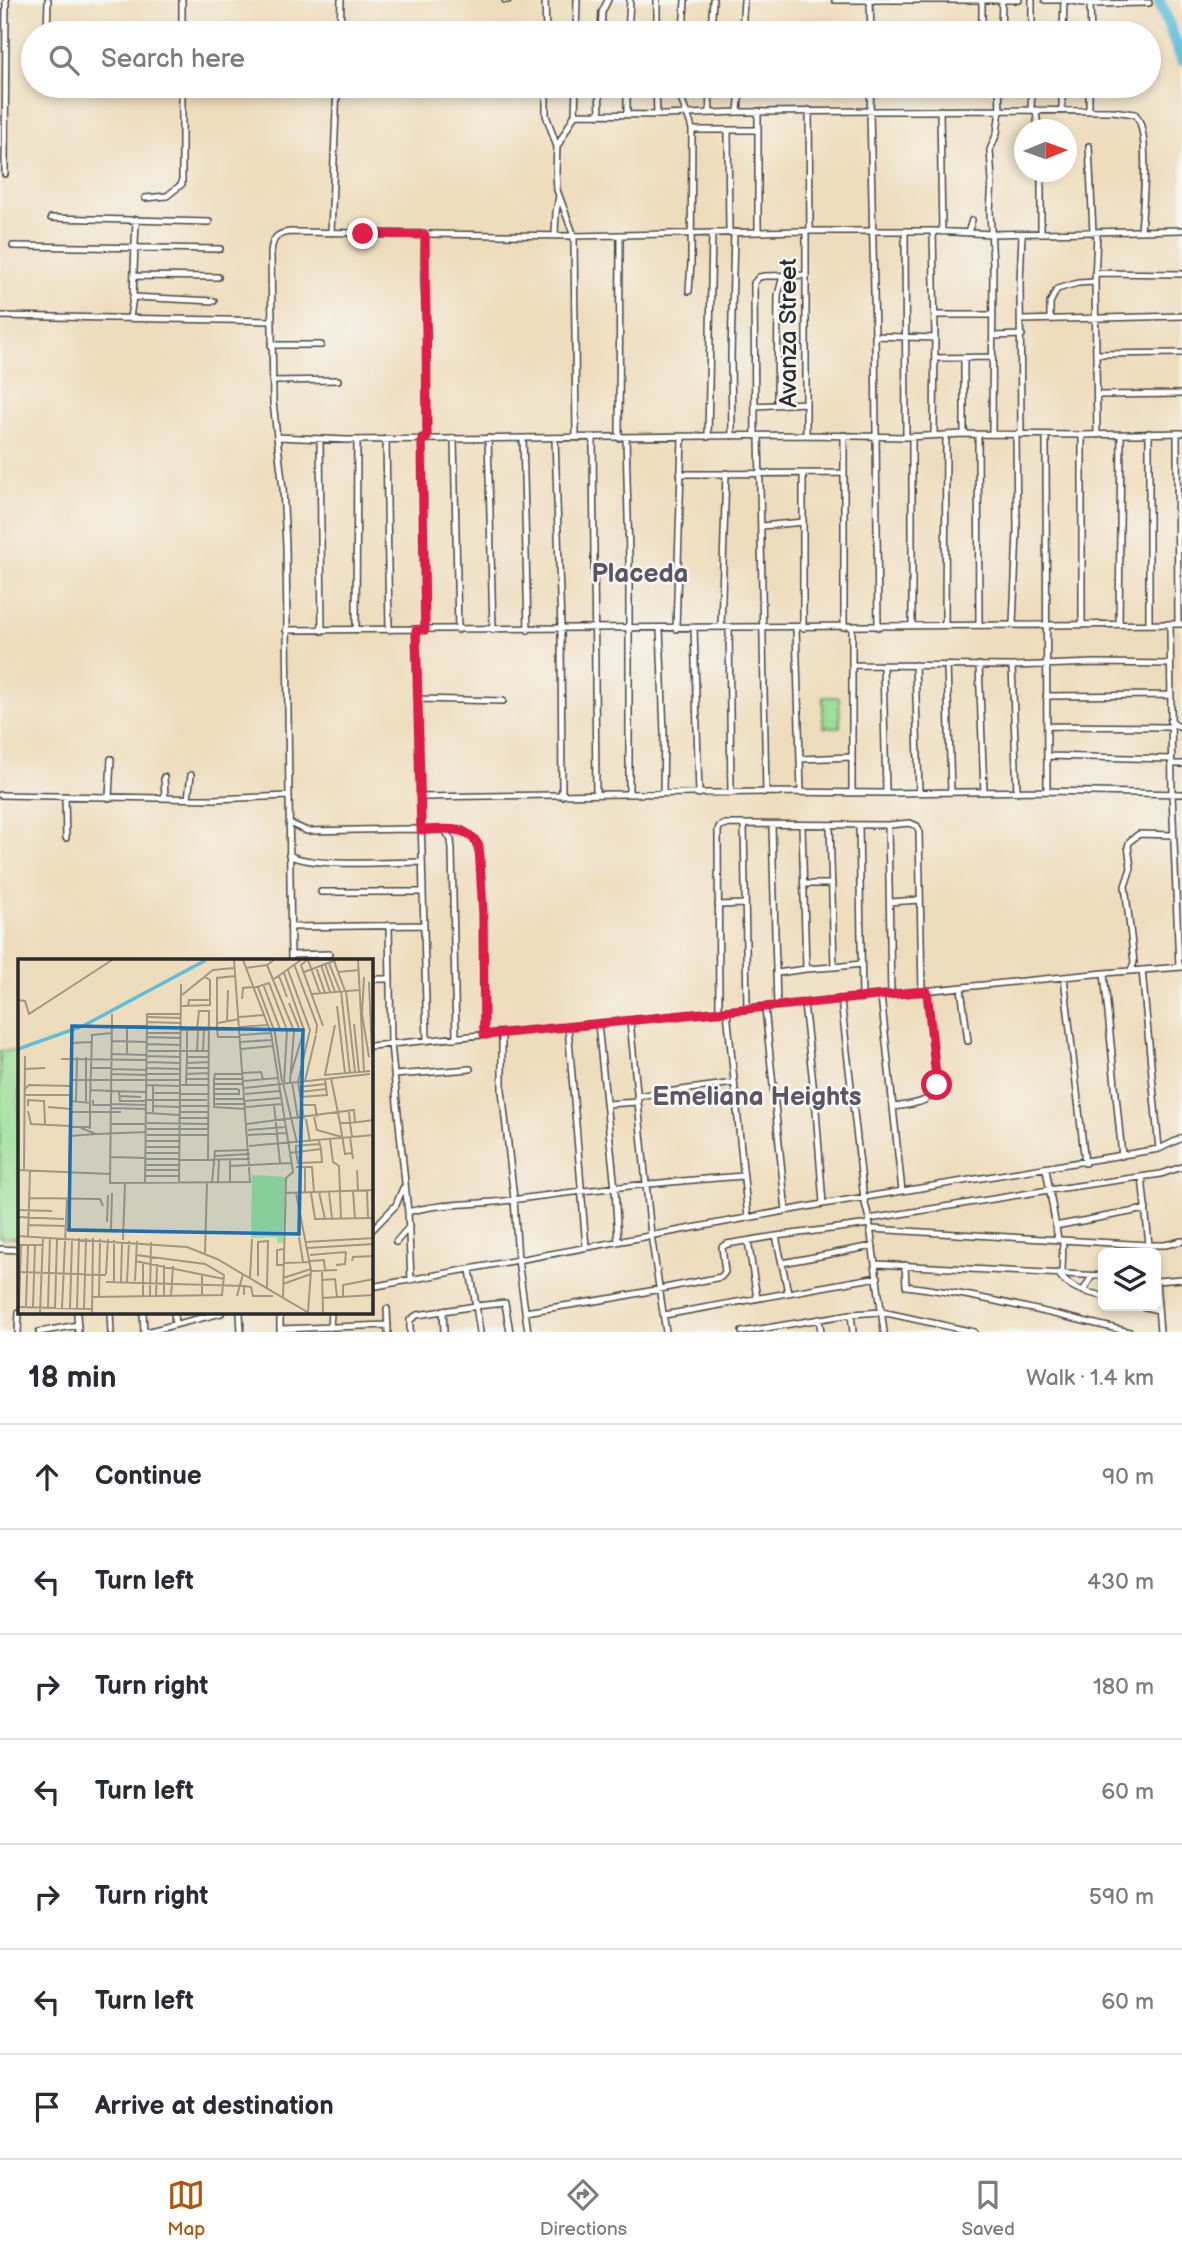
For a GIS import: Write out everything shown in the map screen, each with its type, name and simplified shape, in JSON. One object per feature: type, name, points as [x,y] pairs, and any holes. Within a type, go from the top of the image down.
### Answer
[{"type":"street","points":[[5,174],[6,0]]},
{"type":"street","points":[[47,21],[48,0]]},
{"type":"street","points":[[182,21],[183,0]]},
{"type":"street","points":[[340,21],[341,0]]},
{"type":"street","points":[[545,0],[546,21]]},
{"type":"street","points":[[576,21],[577,0]]},
{"type":"street","points":[[602,21],[608,0]]},
{"type":"street","points":[[628,21],[629,0]]},
{"type":"street","points":[[657,0],[657,21]]},
{"type":"street","points":[[684,21],[685,0]]},
{"type":"street","points":[[712,21],[713,0]]},
{"type":"street","points":[[743,21],[744,0]]},
{"type":"street","points":[[835,0],[1018,0]]},
{"type":"street","points":[[1001,21],[1002,0]]},
{"type":"street","points":[[1032,0],[1032,21]]},
{"type":"street","points":[[1045,0],[1090,4],[1149,3]]},
{"type":"street","points":[[1063,0],[1063,21]]},
{"type":"street","points":[[870,1],[871,21]]},
{"type":"street","points":[[982,1],[982,21]]},
{"type":"street","points":[[1090,4],[1091,21]]},
{"type":"street","points":[[145,198],[167,196],[183,184],[181,98]]},
{"type":"street","points":[[331,233],[337,98]]},
{"type":"street","points":[[546,98],[546,115],[557,147],[556,182],[574,236],[576,437]]},
{"type":"street","points":[[557,147],[575,114],[576,98]]},
{"type":"street","points":[[599,98],[600,115]]},
{"type":"street","points":[[627,98],[627,115]]},
{"type":"street","points":[[656,98],[657,115]]},
{"type":"street","points":[[680,98],[692,130],[689,291]]},
{"type":"street","points":[[709,98],[710,113]]},
{"type":"street","points":[[738,112],[739,98]]},
{"type":"street","points":[[871,98],[878,627]]},
{"type":"street","points":[[992,434],[990,150],[997,133],[1000,98]]},
{"type":"street","points":[[1033,98],[1036,119]]},
{"type":"street","points":[[1062,98],[1062,111]]},
{"type":"street","points":[[1089,98],[1089,110]]},
{"type":"street","points":[[575,114],[657,115],[809,110],[1089,110],[1131,113],[1139,117],[1142,123],[1144,146],[1141,230]]},
{"type":"street","name":"Avanza Street","points":[[806,435],[805,275],[809,110]]},
{"type":"street","points":[[940,110],[942,232]]},
{"type":"street","points":[[758,111],[758,232]]},
{"type":"street","points":[[692,130],[757,130]]},
{"type":"street","points":[[728,130],[732,232],[732,436]]},
{"type":"street","points":[[1089,146],[1095,233],[1097,435]]},
{"type":"street","points":[[1041,182],[1041,233]]},
{"type":"street","points":[[555,234],[559,196]]},
{"type":"street","points":[[51,218],[209,222]]},
{"type":"street","points":[[130,318],[136,219]]},
{"type":"street","points":[[968,233],[972,220]]},
{"type":"street","points":[[329,954],[291,958],[285,518],[271,345],[271,253],[275,237],[285,233],[574,236],[873,230],[1022,234],[1182,230]]},
{"type":"street","points":[[905,231],[912,625]]},
{"type":"street","points":[[933,231],[934,435]]},
{"type":"street","points":[[708,436],[712,233]]},
{"type":"street","points":[[1013,624],[1022,335],[1022,234]]},
{"type":"street","points":[[425,235],[425,630]]},
{"type":"street","points":[[620,235],[629,629],[629,794]]},
{"type":"street","points":[[13,246],[220,249]]},
{"type":"street","points":[[1096,273],[1182,274]]},
{"type":"street","points":[[778,404],[778,295],[783,275]]},
{"type":"street","points":[[766,792],[761,474],[757,436],[754,283],[759,277],[805,275]]},
{"type":"street","points":[[134,276],[218,277]]},
{"type":"street","points":[[1050,318],[1051,298],[1057,289],[1078,282],[1095,282]]},
{"type":"street","points":[[133,297],[214,302]]},
{"type":"street","points":[[934,315],[993,315]]},
{"type":"street","points":[[0,316],[271,321]]},
{"type":"street","points":[[1021,320],[1182,316]]},
{"type":"street","points":[[993,336],[1022,335]]},
{"type":"street","points":[[875,336],[935,338]]},
{"type":"street","points":[[271,345],[321,345]]},
{"type":"street","points":[[1096,354],[1182,353]]},
{"type":"street","points":[[935,358],[992,357]]},
{"type":"street","points":[[964,358],[964,434]]},
{"type":"street","points":[[272,381],[338,380]]},
{"type":"street","points":[[1097,395],[1182,394]]},
{"type":"street","points":[[756,406],[805,403]]},
{"type":"street","points":[[1149,433],[1149,624]]},
{"type":"street","points":[[277,437],[357,440],[1180,433],[1180,624],[286,630]]},
{"type":"street","points":[[978,434],[979,625]]},
{"type":"street","points":[[844,435],[844,627]]},
{"type":"street","points":[[945,625],[946,435]]},
{"type":"street","points":[[1046,435],[1047,791]]},
{"type":"street","points":[[1082,435],[1082,624]]},
{"type":"street","points":[[1119,624],[1121,435]]},
{"type":"street","points":[[454,438],[458,630]]},
{"type":"street","points":[[488,438],[493,630]]},
{"type":"street","points":[[523,438],[528,629]]},
{"type":"street","points":[[555,438],[561,628],[562,796]]},
{"type":"street","points":[[593,438],[596,794]]},
{"type":"street","points":[[676,629],[682,438]]},
{"type":"street","points":[[320,439],[322,631]]},
{"type":"street","points":[[386,439],[389,630]]},
{"type":"street","points":[[356,629],[357,440]]},
{"type":"street","points":[[721,627],[726,473]]},
{"type":"street","points":[[680,474],[844,473]]},
{"type":"street","points":[[801,792],[803,475]]},
{"type":"street","points":[[762,526],[803,522]]},
{"type":"street","points":[[373,1046],[1181,967],[1173,837],[1170,625]]},
{"type":"street","points":[[729,627],[731,793]]},
{"type":"street","points":[[852,627],[852,793]]},
{"type":"street","points":[[694,628],[699,794]]},
{"type":"street","points":[[660,629],[663,793]]},
{"type":"street","points":[[416,630],[427,1041]]},
{"type":"street","points":[[852,665],[1170,664]]},
{"type":"street","points":[[883,665],[887,793]]},
{"type":"street","points":[[915,665],[919,792]]},
{"type":"street","points":[[947,665],[951,792]]},
{"type":"street","points":[[979,665],[984,792]]},
{"type":"street","points":[[1012,666],[1017,792]]},
{"type":"street","points":[[1046,696],[1170,695]]},
{"type":"street","points":[[418,699],[503,701]]},
{"type":"street","points":[[1047,726],[1170,724],[1182,729]]},
{"type":"street","points":[[1047,756],[1171,761],[1182,764]]},
{"type":"street","points":[[800,759],[852,757]]},
{"type":"street","points":[[109,798],[111,759]]},
{"type":"street","points":[[188,798],[191,775]]},
{"type":"street","points":[[164,777],[165,798]]},
{"type":"street","points":[[420,797],[766,792],[1047,791],[1182,794]]},
{"type":"street","points":[[0,795],[109,798],[288,796]]},
{"type":"street","points":[[65,796],[65,838]]},
{"type":"street","points":[[289,823],[307,831],[462,830],[474,838],[479,846],[483,913],[484,1035]]},
{"type":"street","points":[[719,1012],[719,828],[725,824],[910,823],[917,826],[924,991],[937,1085],[935,1094],[926,1101],[894,1107]]},
{"type":"street","points":[[744,824],[747,1009]]},
{"type":"street","points":[[772,825],[777,1006]]},
{"type":"street","points":[[802,825],[806,969]]},
{"type":"street","points":[[830,825],[834,967]]},
{"type":"street","points":[[859,825],[862,998]]},
{"type":"street","points":[[888,825],[891,995]]},
{"type":"street","points":[[445,830],[451,840],[452,850],[456,1038]]},
{"type":"street","points":[[1131,971],[1134,962],[1125,886],[1131,868],[1128,846],[1139,834],[1182,839]]},
{"type":"street","points":[[289,855],[302,861],[422,862]]},
{"type":"street","points":[[804,884],[832,884]]},
{"type":"street","points":[[321,892],[423,892]]},
{"type":"street","points":[[890,902],[919,900]]},
{"type":"street","points":[[718,905],[745,904]]},
{"type":"street","points":[[290,927],[424,925]]},
{"type":"street","points":[[389,926],[391,1044],[408,1212],[411,1280]]},
{"type":"street","points":[[777,973],[861,964]]},
{"type":"street","points":[[1142,970],[1159,1149]]},
{"type":"street","points":[[1104,973],[1122,1156]]},
{"type":"street","points":[[1063,977],[1085,1163]]},
{"type":"street","points":[[373,979],[390,979]]},
{"type":"street","points":[[961,988],[968,1041]]},
{"type":"street","points":[[881,996],[902,1191]]},
{"type":"street","points":[[841,1000],[864,1199],[878,1277],[884,1332]]},
{"type":"street","points":[[804,1004],[823,1204]]},
{"type":"street","points":[[765,1007],[786,1211]]},
{"type":"street","points":[[727,1011],[748,1218]]},
{"type":"street","points":[[630,1021],[651,1235],[666,1332]]},
{"type":"street","points":[[597,1024],[607,1104],[618,1242]]},
{"type":"street","points":[[568,1027],[586,1247]]},
{"type":"street","points":[[502,1033],[502,1090],[518,1260],[528,1332]]},
{"type":"street","points":[[395,1075],[470,1069]]},
{"type":"street","points":[[607,1104],[734,1083]]},
{"type":"street","points":[[373,1287],[823,1204],[1085,1163],[1159,1149],[1182,1138]]},
{"type":"street","points":[[525,1312],[721,1277],[725,1272],[722,1252],[724,1245],[870,1224],[1049,1190],[1142,1177],[1182,1167]]},
{"type":"street","points":[[1046,1169],[1055,1226],[1061,1240],[1060,1273],[1063,1281],[1098,1295]]},
{"type":"street","points":[[408,1212],[450,1204],[743,1175]]},
{"type":"street","points":[[1142,1177],[1149,1245]]},
{"type":"street","points":[[373,1229],[396,1205],[405,1185]]},
{"type":"street","points":[[1055,1226],[1146,1209]]},
{"type":"street","points":[[870,1224],[1149,1245],[1182,1241]]},
{"type":"street","points":[[396,1242],[409,1227]]},
{"type":"street","points":[[776,1236],[788,1292]]},
{"type":"street","points":[[748,1241],[757,1298]]},
{"type":"street","points":[[782,1263],[873,1246]]},
{"type":"street","points":[[0,1249],[18,1250]]},
{"type":"street","points":[[876,1264],[1098,1276]]},
{"type":"street","points":[[905,1265],[906,1286],[1012,1305],[1130,1332]]},
{"type":"street","points":[[470,1270],[480,1332]]},
{"type":"street","points":[[1083,1291],[1092,1276]]},
{"type":"street","points":[[664,1315],[878,1277]]},
{"type":"street","points":[[1161,1281],[1182,1279]]},
{"type":"street","points":[[410,1332],[410,1321],[422,1314],[505,1303],[510,1332]]},
{"type":"street","points":[[280,1331],[388,1329],[387,1308]]},
{"type":"street","points":[[443,1310],[444,1332]]},
{"type":"street","points":[[1158,1311],[1160,1332]]},
{"type":"street","points":[[744,1332],[850,1314],[882,1312],[974,1332]]},
{"type":"street","points":[[18,1332],[19,1314]]},
{"type":"street","points":[[110,1314],[111,1332]]},
{"type":"street","points":[[143,1314],[145,1332],[206,1314]]},
{"type":"street","points":[[174,1314],[175,1324]]},
{"type":"street","points":[[240,1314],[241,1332]]},
{"type":"street","points":[[330,1328],[331,1314]]},
{"type":"street","points":[[850,1314],[853,1332]]},
{"type":"street","points":[[819,1319],[821,1332]]},
{"type":"street","points":[[793,1324],[794,1332]]},
{"type":"street","points":[[38,1332],[78,1329]]},
{"type":"green space","points":[[823,697],[839,697],[840,727],[823,727]]},
{"type":"green space","points":[[0,1051],[18,1051],[18,1238],[0,1238]]},
{"type":"waterway","points":[[1159,0],[1182,60]]},
{"type":"district","name":"Placeda","points":[[640,574]]},
{"type":"district","name":"Emeliana Heights","points":[[757,1097]]},
{"type":"route","points":[[363,234],[425,235],[427,438],[422,438],[425,630],[416,630],[421,830],[462,830],[474,838],[479,846],[483,913],[484,1035],[927,991],[937,1085]]}]
